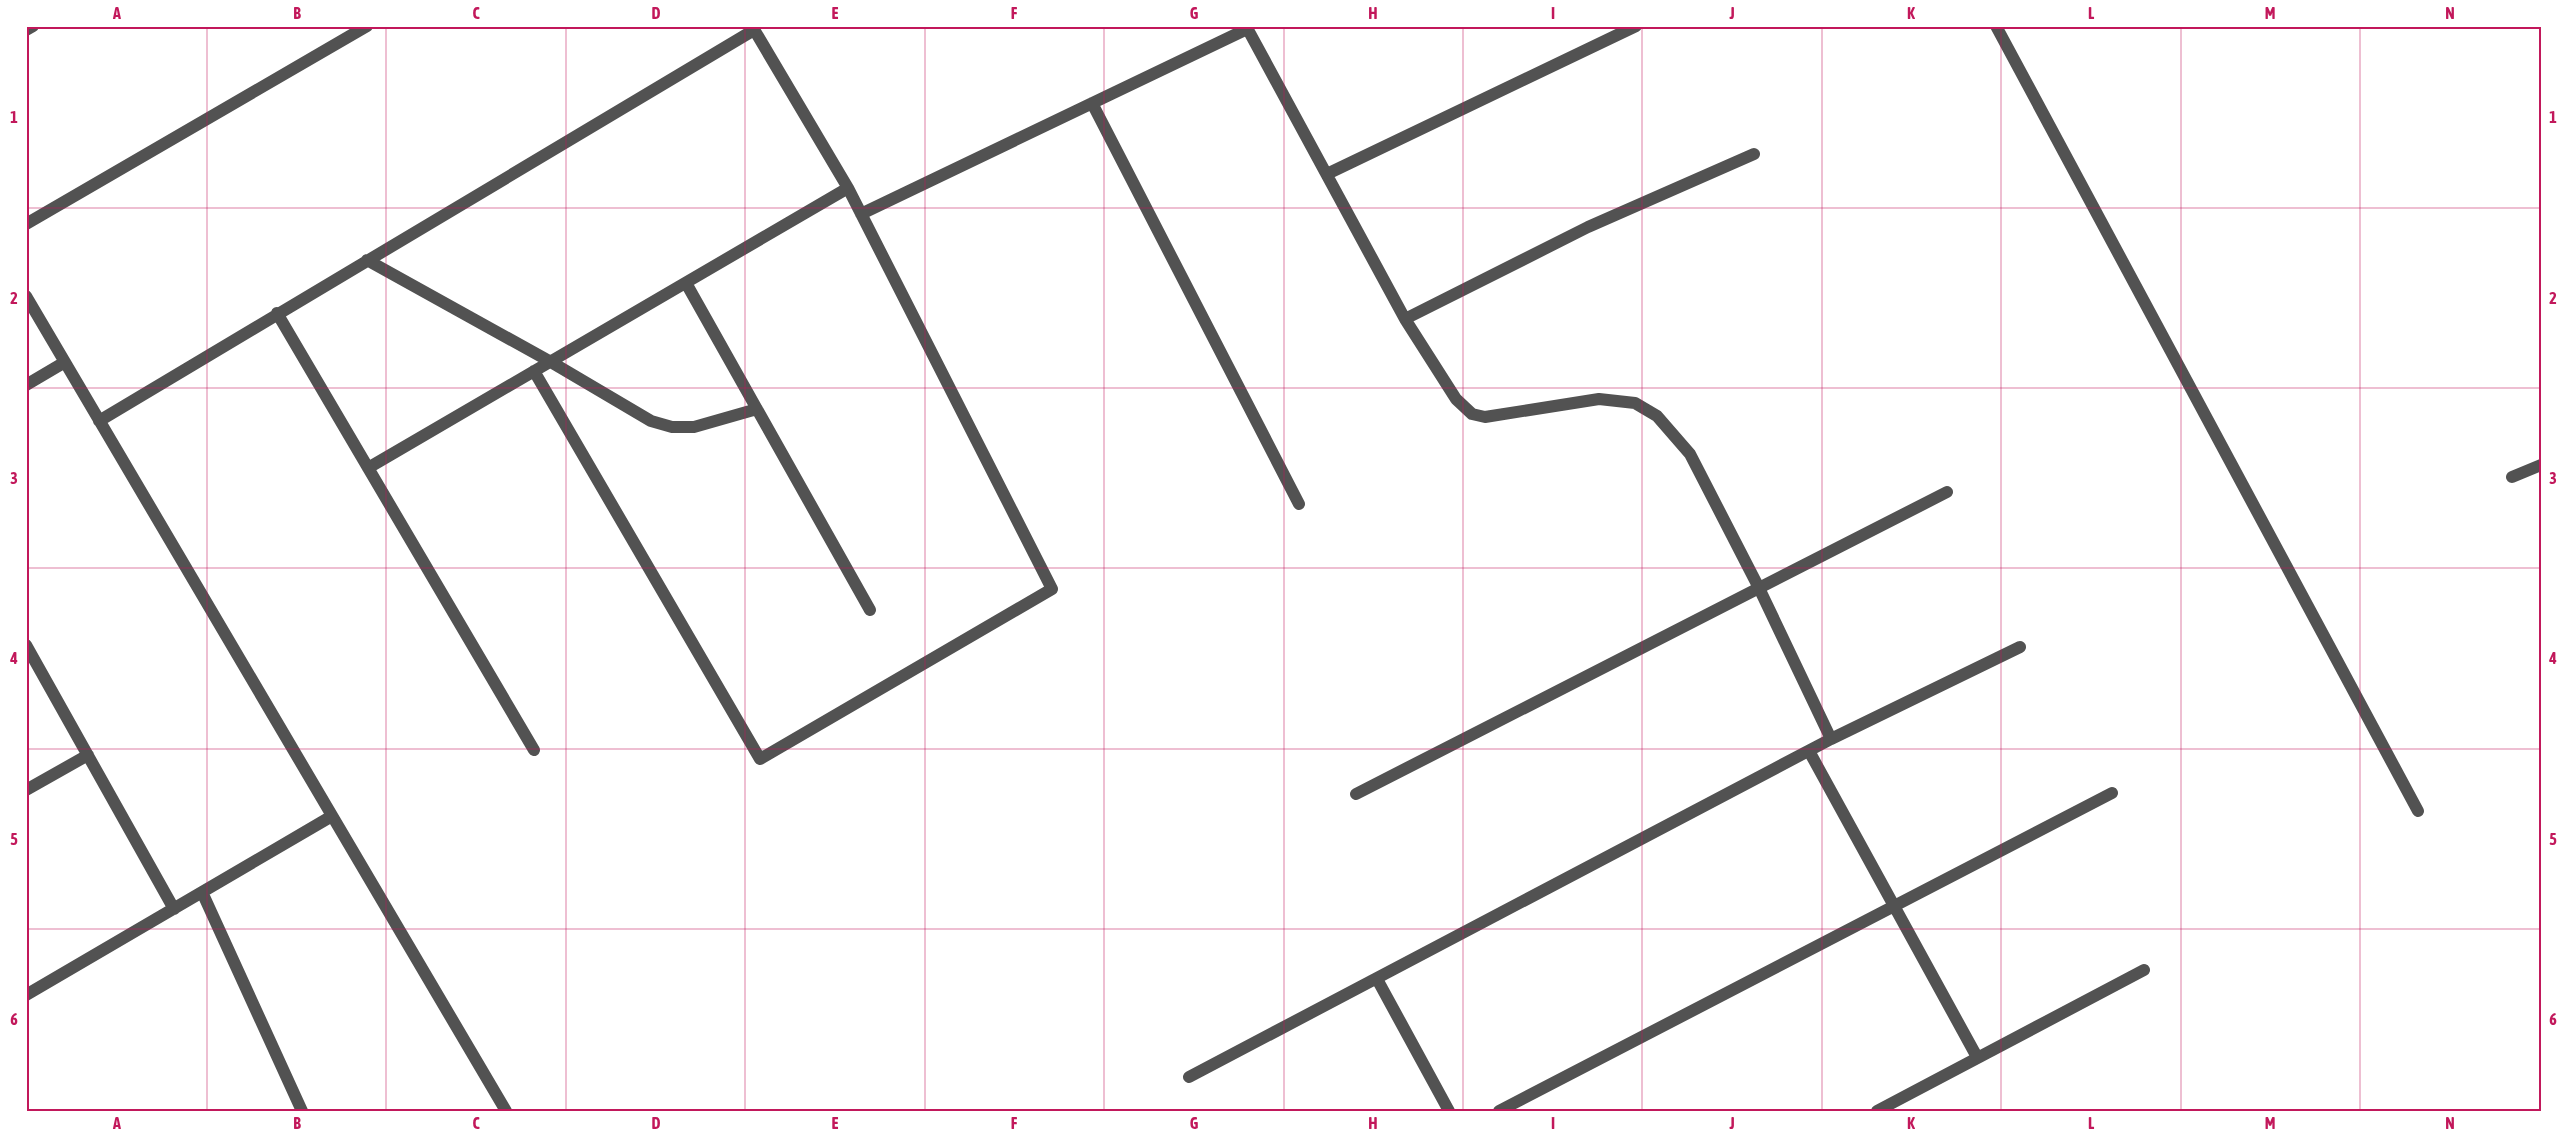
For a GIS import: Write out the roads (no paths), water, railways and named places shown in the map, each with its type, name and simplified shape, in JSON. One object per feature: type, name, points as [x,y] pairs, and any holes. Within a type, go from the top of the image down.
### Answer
[{"type":"street","points":[[26,30],[33,26]]},
{"type":"street","points":[[26,224],[367,26]]},
{"type":"street","points":[[1327,174],[1636,26]]},
{"type":"street","points":[[1996,26],[2418,811]]},
{"type":"street","points":[[99,421],[753,28],[848,188],[1052,589],[760,758],[534,371]]},
{"type":"street","points":[[861,214],[1247,28],[1405,319],[1456,399],[1472,414],[1485,417],[1599,399],[1635,403],[1657,416],[1690,454],[1759,588],[1831,739]]},
{"type":"street","points":[[1092,103],[1299,504]]},
{"type":"street","points":[[1405,319],[1588,227],[1754,154]]},
{"type":"street","points":[[368,468],[848,188]]},
{"type":"street","points":[[366,260],[551,362],[650,421],[672,427],[694,427],[757,409]]},
{"type":"street","points":[[686,283],[870,610]]},
{"type":"street","points":[[26,296],[506,1111]]},
{"type":"street","points":[[277,314],[534,750]]},
{"type":"street","points":[[26,385],[65,362]]},
{"type":"street","points":[[2512,477],[2541,465]]},
{"type":"street","points":[[1356,794],[1947,492]]},
{"type":"street","points":[[26,645],[174,909]]},
{"type":"street","points":[[1189,1077],[1831,739],[2020,647]]},
{"type":"street","points":[[1809,751],[1977,1057]]},
{"type":"street","points":[[26,790],[88,754]]},
{"type":"street","points":[[1499,1111],[2112,792]]},
{"type":"street","points":[[26,995],[332,816]]},
{"type":"street","points":[[202,892],[302,1111]]},
{"type":"street","points":[[1877,1111],[2144,970]]},
{"type":"street","points":[[1377,979],[1449,1111]]}]
